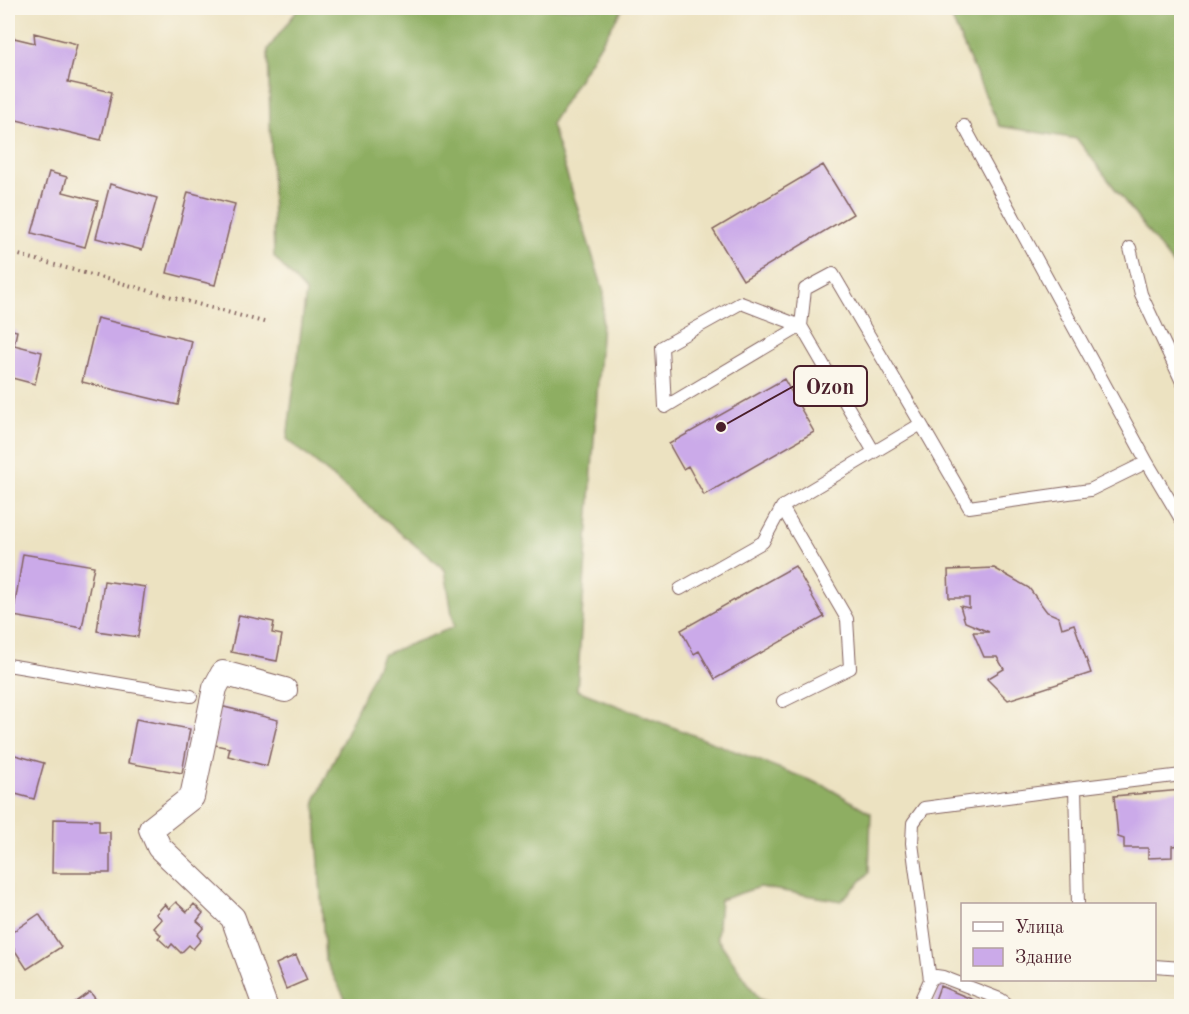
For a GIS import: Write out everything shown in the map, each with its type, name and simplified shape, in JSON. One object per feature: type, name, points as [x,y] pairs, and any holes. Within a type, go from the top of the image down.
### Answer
[{"type":"street","points":[[265,1006],[233,918],[159,847],[151,829],[192,797],[215,688],[223,673],[285,690]]},
{"type":"lane","points":[[964,126],[1147,462],[1182,521]]},
{"type":"lane","points":[[1130,248],[1141,294],[1182,382]]},
{"type":"lane","points":[[874,452],[801,326],[806,290],[834,274],[969,507],[1090,490],[1147,462]]},
{"type":"lane","points":[[741,303],[801,326],[704,384],[665,407],[662,347],[741,303]]},
{"type":"lane","points":[[680,589],[763,542],[782,507],[921,424]]},
{"type":"lane","points":[[782,507],[847,619],[850,668],[783,701]]},
{"type":"lane","points":[[8,665],[190,696]]},
{"type":"lane","points":[[930,980],[912,843],[913,823],[924,808],[1182,775]]},
{"type":"lane","points":[[1075,788],[1078,903]]},
{"type":"lane","points":[[1156,966],[1182,968]]},
{"type":"lane","points":[[918,1006],[930,980],[936,976],[943,976],[1000,999],[1006,1003],[1006,1006]]},
{"type":"path","points":[[8,252],[267,322]]},
{"type":"green space","points":[[299,8],[623,8],[551,124],[604,292],[577,690],[825,786],[871,813],[869,873],[841,901],[759,887],[720,900],[717,938],[759,999],[779,1006],[349,1006],[325,960],[315,801],[382,655],[454,627],[445,570],[287,439],[306,292],[274,257],[268,49]]},
{"type":"green space","points":[[947,8],[1181,8],[1181,275],[1077,139],[999,126]]},
{"type":"building","points":[[34,33],[77,44],[68,82],[112,92],[101,140],[8,118],[8,64],[14,38],[35,43]]},
{"type":"building","points":[[823,165],[853,214],[743,280],[713,230]]},
{"type":"building","points":[[49,172],[67,177],[63,192],[98,201],[85,247],[32,233]]},
{"type":"building","points":[[110,184],[157,198],[142,250],[96,238]]},
{"type":"building","points":[[188,192],[235,204],[215,285],[167,273]]},
{"type":"building","points":[[97,318],[192,341],[178,405],[82,382]]},
{"type":"building","points":[[8,329],[17,331],[14,345],[42,352],[35,384],[8,377]]},
{"type":"building","points":[[784,379],[814,432],[704,495],[688,466],[683,469],[669,444]]},
{"type":"building","points":[[23,554],[94,566],[82,628],[13,616]]},
{"type":"building","points":[[795,566],[824,617],[715,679],[699,651],[694,654],[681,630]]},
{"type":"building","points":[[994,568],[1029,588],[1047,612],[1059,617],[1062,628],[1074,624],[1091,673],[1008,700],[987,679],[1004,669],[997,657],[984,657],[973,632],[989,632],[965,622],[960,606],[969,608],[969,598],[949,598],[948,570]]},
{"type":"building","points":[[104,581],[145,587],[138,637],[97,631]]},
{"type":"building","points":[[239,615],[274,622],[272,633],[282,635],[277,661],[231,652]]},
{"type":"building","points":[[220,706],[278,720],[267,766],[228,756],[230,748],[210,744]]},
{"type":"building","points":[[136,719],[190,729],[182,773],[128,763]]},
{"type":"building","points":[[8,753],[44,763],[34,799],[8,792]]},
{"type":"building","points":[[1182,790],[1182,845],[1172,846],[1172,857],[1148,858],[1148,848],[1124,848],[1124,839],[1118,837],[1114,796]]},
{"type":"building","points":[[53,819],[99,820],[99,832],[110,832],[110,873],[52,873]]},
{"type":"building","points":[[176,902],[187,912],[194,904],[203,913],[197,921],[204,927],[197,935],[201,940],[193,949],[189,945],[181,953],[172,944],[169,948],[158,938],[161,935],[154,928],[162,919],[156,914],[165,904],[169,909]]},
{"type":"building","points":[[39,914],[61,947],[27,969],[8,940],[8,935]]},
{"type":"building","points":[[296,955],[307,980],[286,989],[276,964]]},
{"type":"building","points":[[940,986],[988,1006],[933,1006]]},
{"type":"building","points":[[90,992],[101,1006],[71,1006]]},
{"type":"place","name":"Ozon","points":[[721,427]]}]
